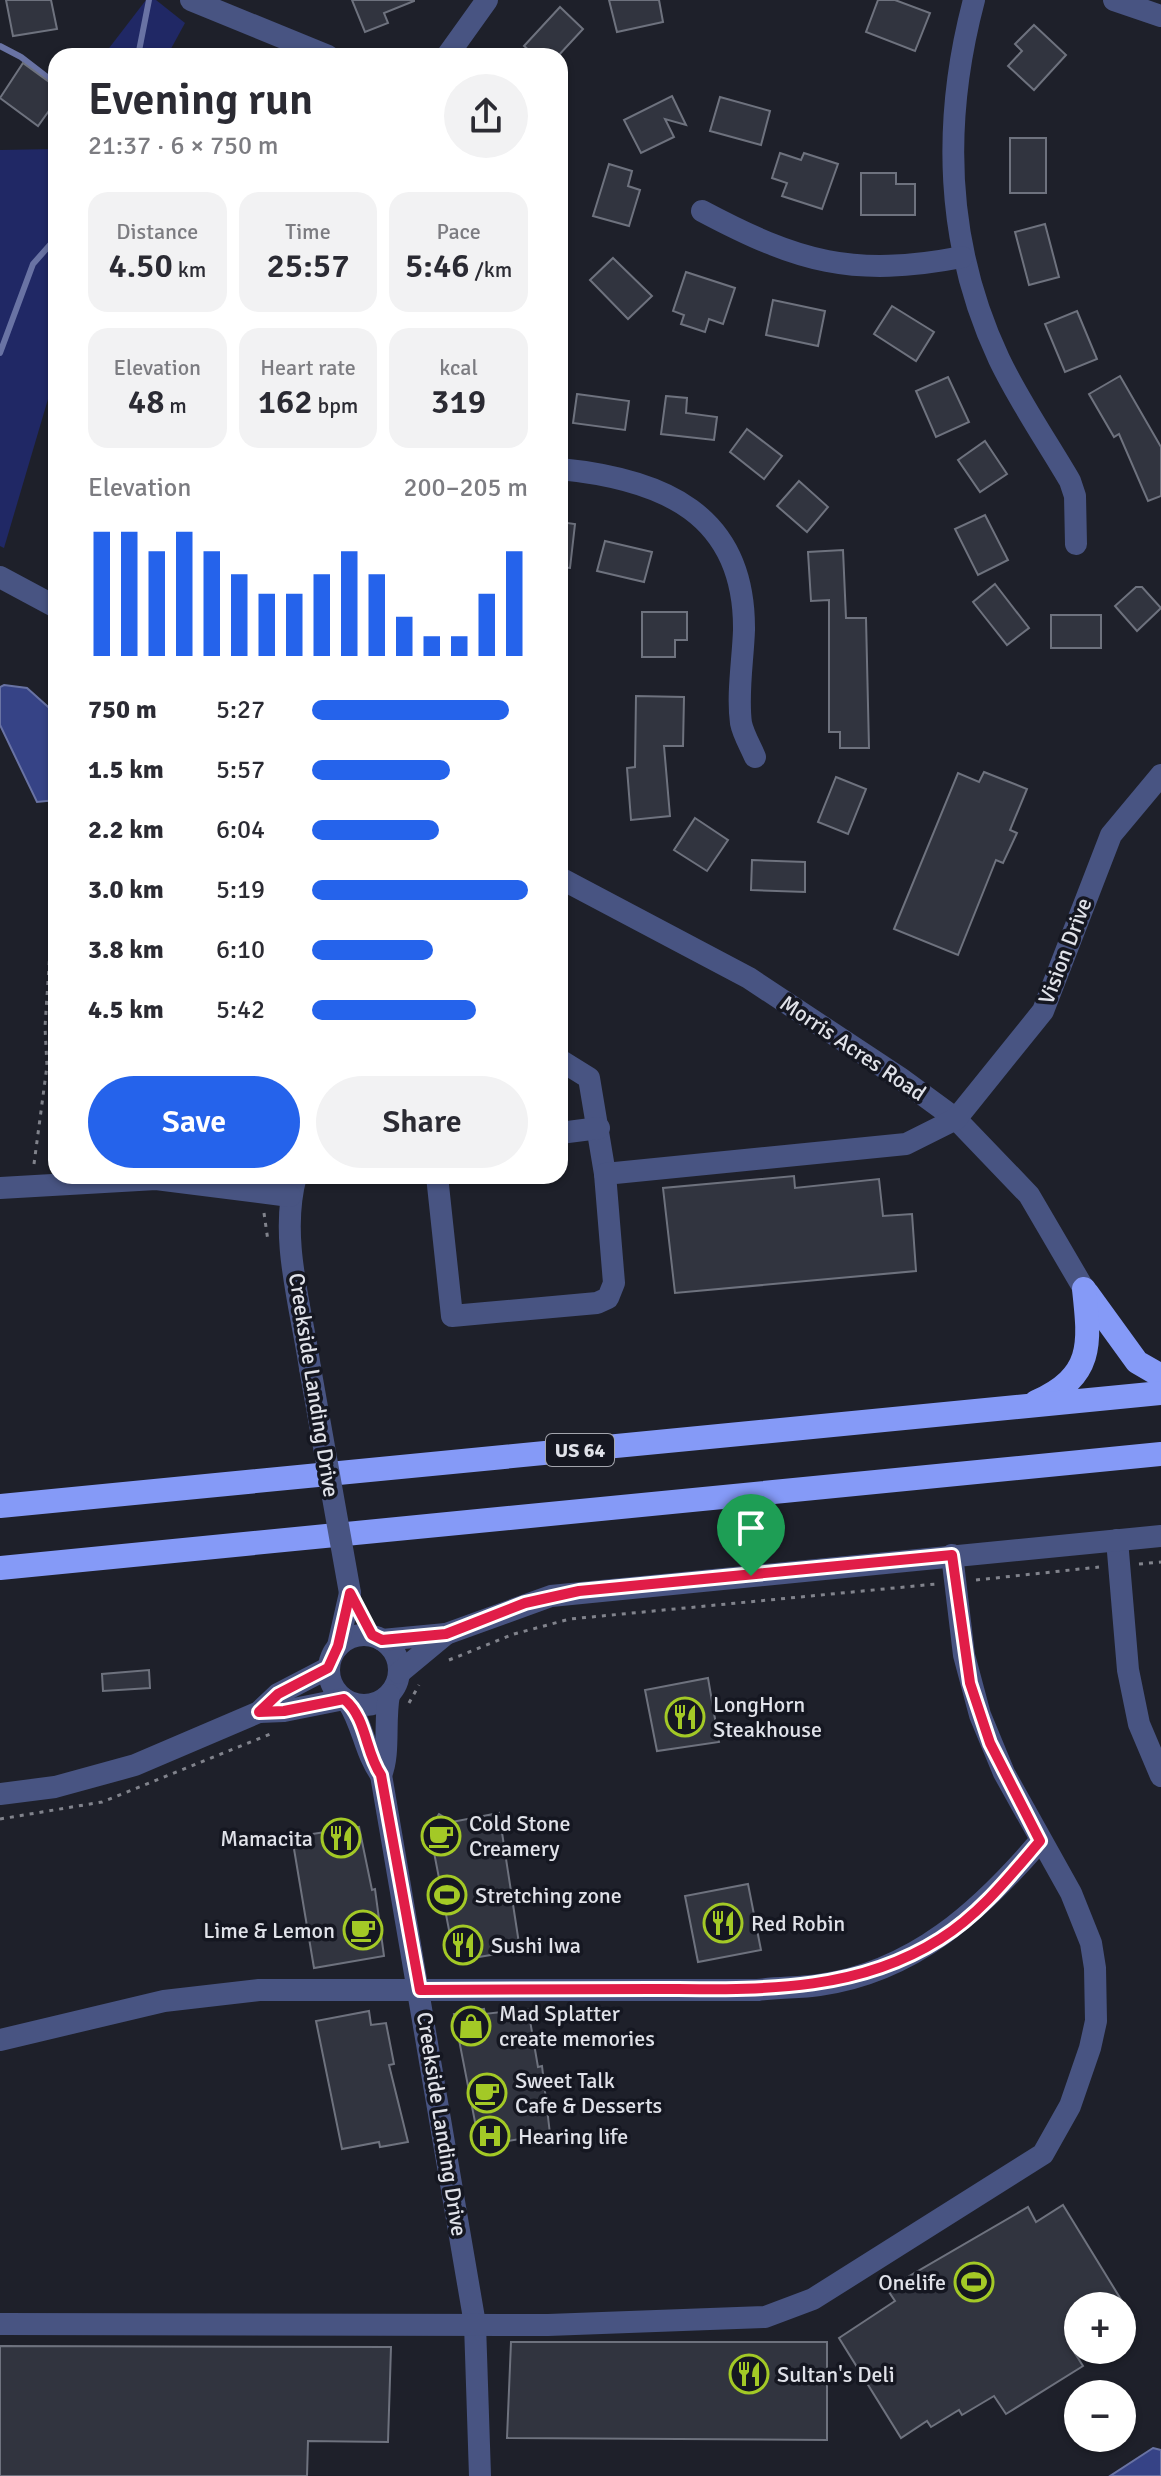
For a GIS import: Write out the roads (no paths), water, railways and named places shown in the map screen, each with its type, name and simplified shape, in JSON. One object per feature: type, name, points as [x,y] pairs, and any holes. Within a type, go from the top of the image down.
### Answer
[{"type":"highway","points":[[1084,1289],[1137,1362],[1161,1376]]},
{"type":"highway","points":[[1029,1405],[1063,1386],[1084,1361],[1089,1334],[1084,1289]]},
{"type":"highway","name":"US 64","points":[[0,1506],[1161,1393]]},
{"type":"highway","points":[[0,1568],[1161,1454]]},
{"type":"street","points":[[191,0],[308,48]]},
{"type":"street","points":[[453,48],[487,0]]},
{"type":"street","points":[[974,0],[958,67],[952,120],[954,186],[962,257],[1000,361],[1070,481],[1075,496],[1076,544]]},
{"type":"street","points":[[1114,0],[1161,16]]},
{"type":"street","points":[[702,211],[765,244],[817,260],[877,268],[912,266],[962,257]]},
{"type":"street","points":[[568,470],[611,476],[665,491],[691,507],[720,540],[738,576],[742,597],[741,723],[755,757]]},
{"type":"street","points":[[0,577],[48,603]]},
{"type":"street","name":"Vision Drive","points":[[956,1119],[1043,1011],[1111,835],[1161,775]]},
{"type":"street","name":"Morris Acres Road","points":[[568,882],[749,978],[956,1119],[1029,1195],[1084,1289]]},
{"type":"street","points":[[438,1184],[452,1316],[597,1303],[608,1298],[614,1283],[599,1128],[589,1078],[568,1065]]},
{"type":"street","points":[[605,1174],[906,1144],[956,1119]]},
{"type":"street","points":[[568,1132],[599,1128]]},
{"type":"street","points":[[0,1188],[84,1184]]},
{"type":"street","points":[[254,1184],[293,1186]]},
{"type":"street","name":"Creekside Landing Drive","points":[[293,1186],[290,1237],[350,1593],[377,1638]]},
{"type":"street","points":[[346,1700],[332,1686],[328,1668],[338,1646],[354,1636],[377,1638],[446,1634],[525,1603],[579,1591],[1161,1536]]},
{"type":"street","points":[[1117,1540],[1128,1670],[1139,1724],[1161,1776]]},
{"type":"street","points":[[0,2324],[601,2324],[765,2317],[813,2299],[1043,2154],[1081,2079],[1096,2021],[1095,1968],[1084,1921],[990,1743],[970,1683],[952,1555]]},
{"type":"street","name":"Creekside Landing Drive","points":[[338,1646],[350,1593]]},
{"type":"street","points":[[399,1673],[446,1634]]},
{"type":"street","points":[[259,1712],[284,1711],[346,1700],[374,1704],[398,1702],[399,1673],[395,1654],[377,1638]]},
{"type":"street","points":[[0,1794],[55,1787],[135,1765],[259,1712],[278,1694],[328,1668]]},
{"type":"street","name":"Creekside Landing Drive","points":[[346,1700],[363,1730],[370,1760],[381,1775],[420,1990],[475,2324],[480,2476]]},
{"type":"street","name":"Creekside Landing Drive","points":[[381,1775],[387,1760],[383,1731],[398,1702]]},
{"type":"street","points":[[0,2040],[164,2001],[259,1990],[758,1990],[818,1985],[886,1966],[940,1939],[997,1891],[1040,1841]]},
{"type":"water","points":[[0,687],[27,688],[48,707],[48,801],[37,802],[0,725]]},
{"type":"water","points":[[1153,2448],[1161,2450],[1161,2476],[1110,2476]]},
{"type":"waterway","points":[[140,48],[149,0]]},
{"type":"waterway","points":[[0,46],[21,57],[48,78]]},
{"type":"waterway","points":[[0,353],[33,264],[48,247]]},
{"type":"place","name":"LongHorn Steakhouse","points":[[685,1717]]},
{"type":"place","name":"Cold Stone Creamery","points":[[441,1836]]},
{"type":"place","name":"Mamacita","points":[[341,1838]]},
{"type":"place","name":"Stretching zone","points":[[447,1895]]},
{"type":"place","name":"Red Robin","points":[[723,1923]]},
{"type":"place","name":"Lime & Lemon","points":[[363,1930]]},
{"type":"place","name":"Sushi Iwa","points":[[463,1945]]},
{"type":"place","name":"Mad Splatter create memories","points":[[471,2026]]},
{"type":"place","name":"Sweet Talk Cafe & Desserts","points":[[487,2093]]},
{"type":"place","name":"Hearing life","points":[[490,2136]]},
{"type":"place","name":"Onelife","points":[[974,2282]]},
{"type":"place","name":"Sultan's Deli","points":[[749,2374]]}]
